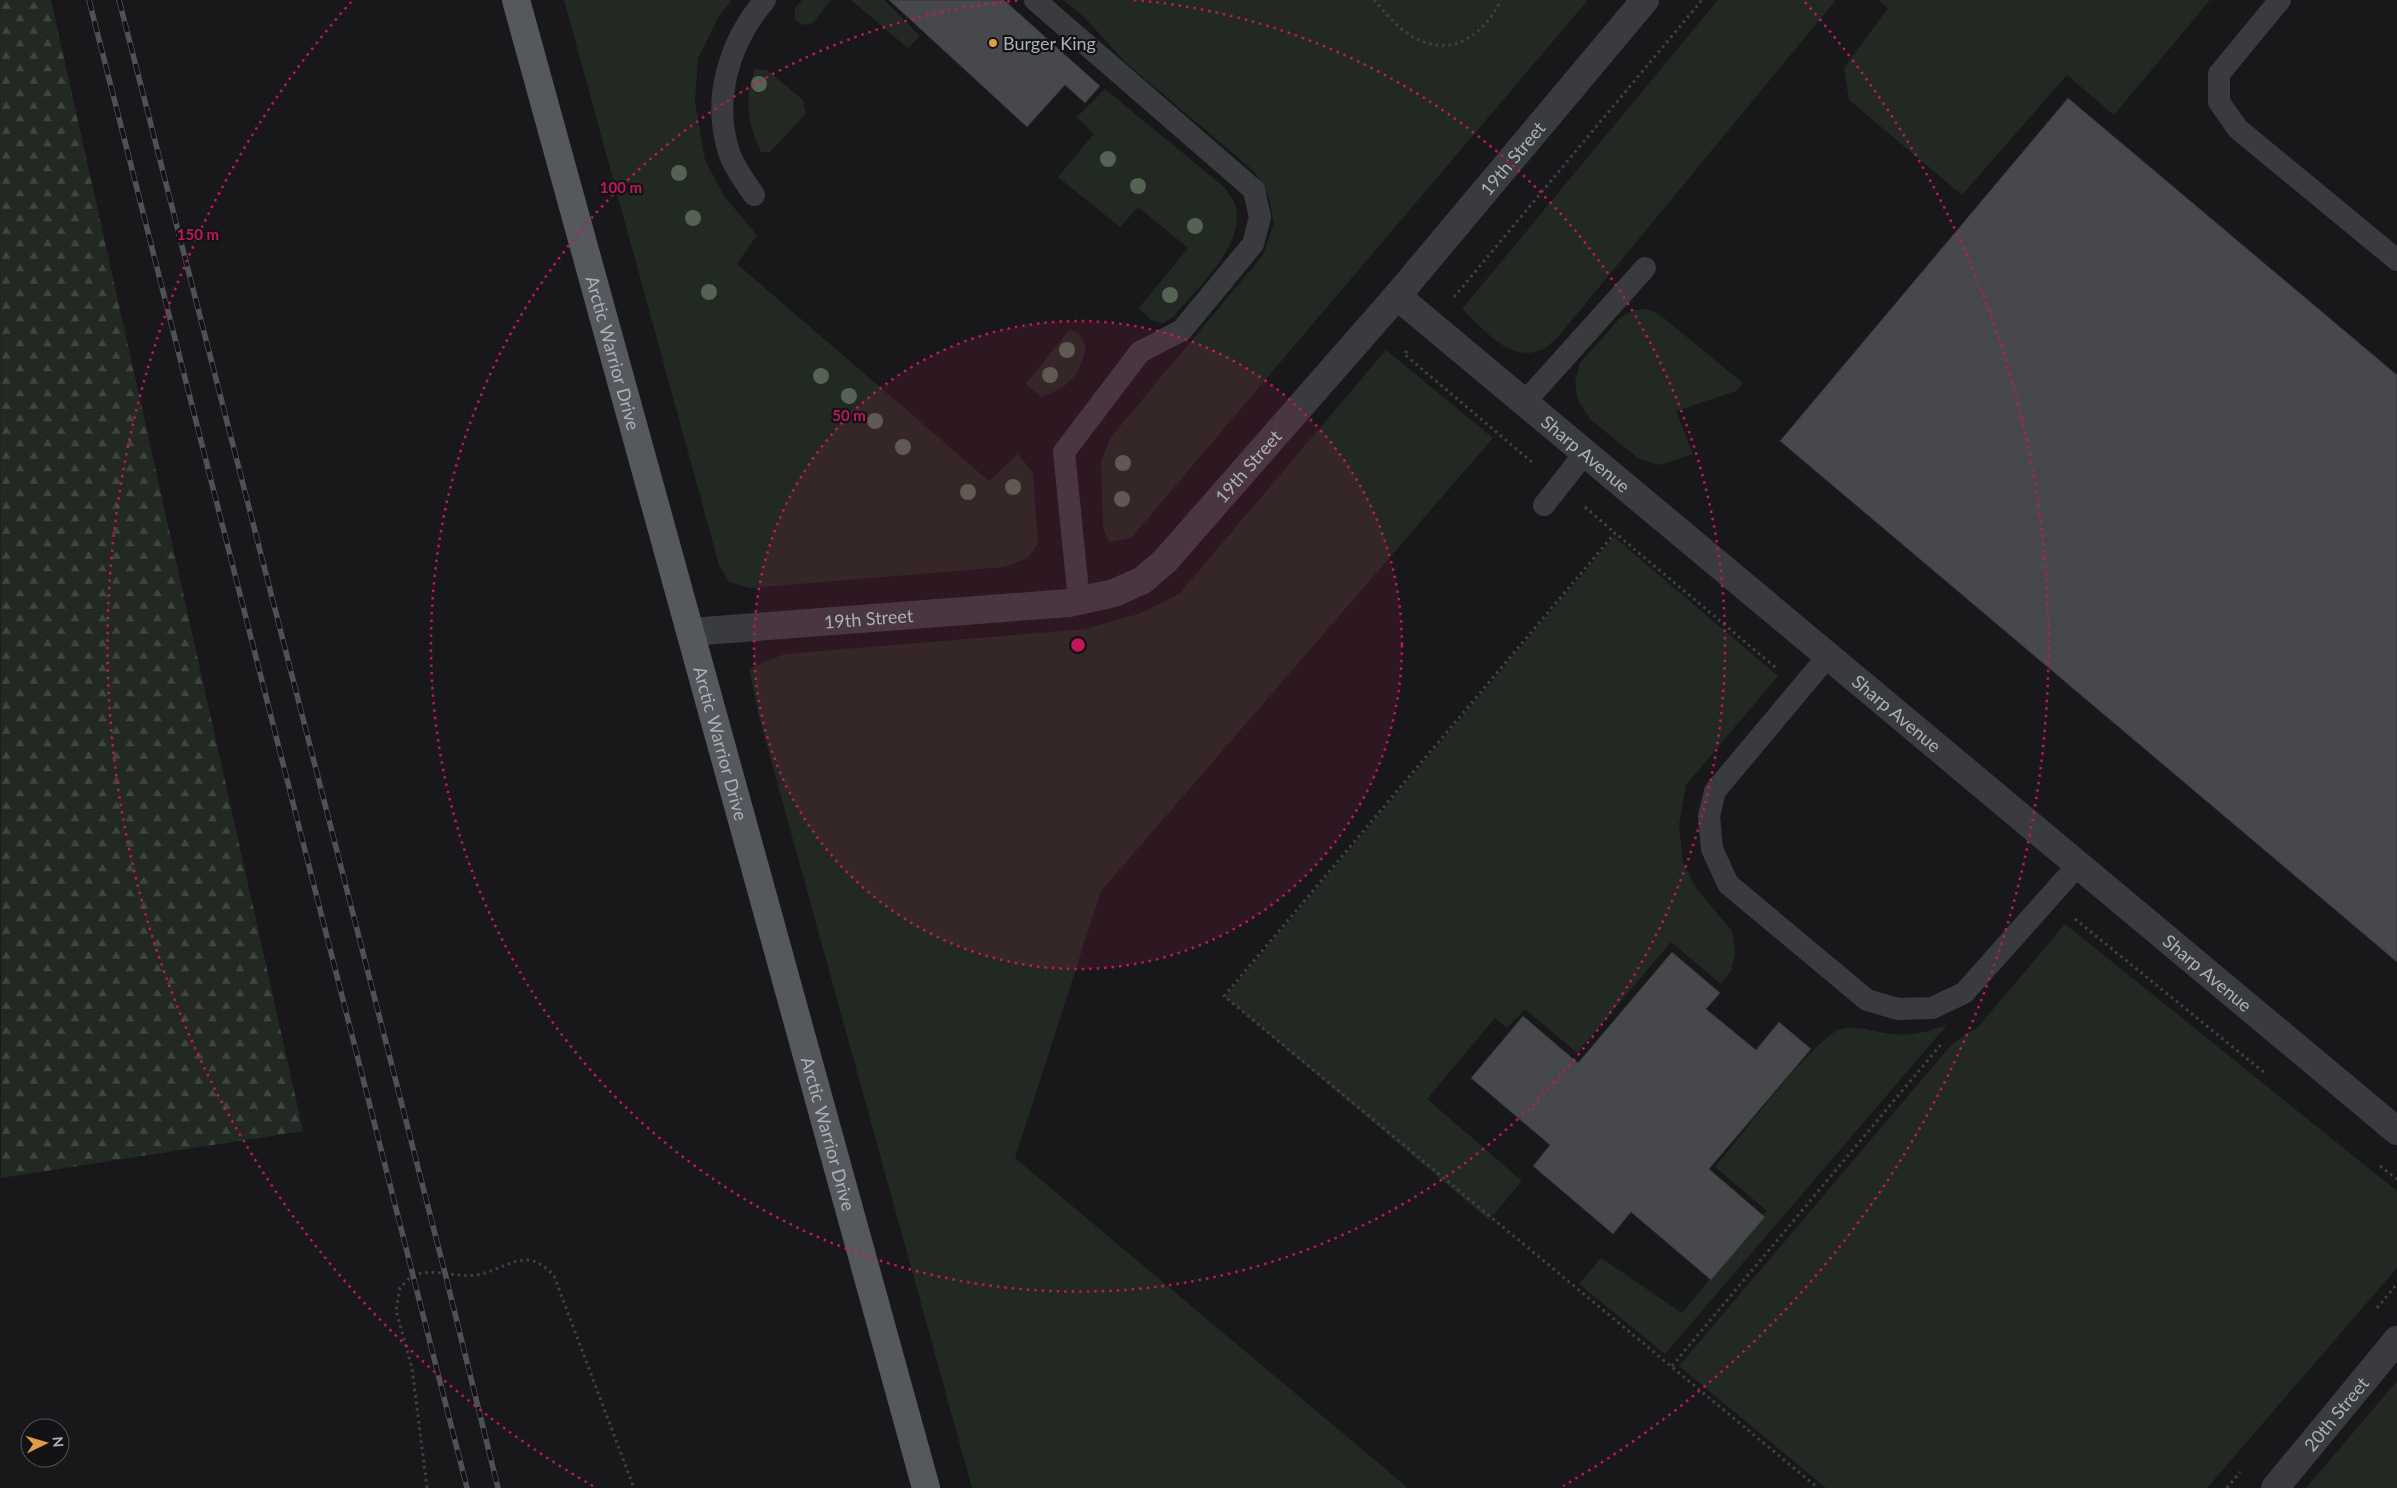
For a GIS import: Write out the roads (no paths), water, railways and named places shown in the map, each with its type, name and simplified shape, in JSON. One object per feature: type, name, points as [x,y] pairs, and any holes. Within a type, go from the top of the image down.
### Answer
[{"type":"main road","name":"Arctic Warrior Drive","points":[[516,0],[926,1488]]},
{"type":"street","name":"19th Street","points":[[690,632],[1079,601],[1114,593],[1143,580],[1165,561],[1397,296],[1646,0]]},
{"type":"street","name":"Sharp Avenue","points":[[1397,296],[2397,1131]]},
{"type":"street","name":"20th Street","points":[[2275,1488],[2397,1340]]},
{"type":"lane","points":[[754,195],[730,156],[722,115],[724,80],[734,49],[751,16],[765,0]]},
{"type":"lane","points":[[1035,0],[1254,190],[1260,217],[1253,244],[1182,330],[1140,352],[1064,452],[1079,601]]},
{"type":"lane","points":[[2280,0],[2219,74],[2219,102],[2238,129],[2397,260]]},
{"type":"lane","points":[[1524,403],[1645,268]]},
{"type":"lane","points":[[1544,505],[1585,453]]},
{"type":"lane","points":[[1828,656],[1716,791],[1709,816],[1712,848],[1728,884],[1867,1000],[1898,1009],[1932,1008],[1964,992],[2078,865]]},
{"type":"railway","points":[[89,0],[467,1488]]},
{"type":"railway","points":[[119,0],[445,1273],[498,1488]]},
{"type":"place","name":"Burger King","points":[[993,43]]}]
